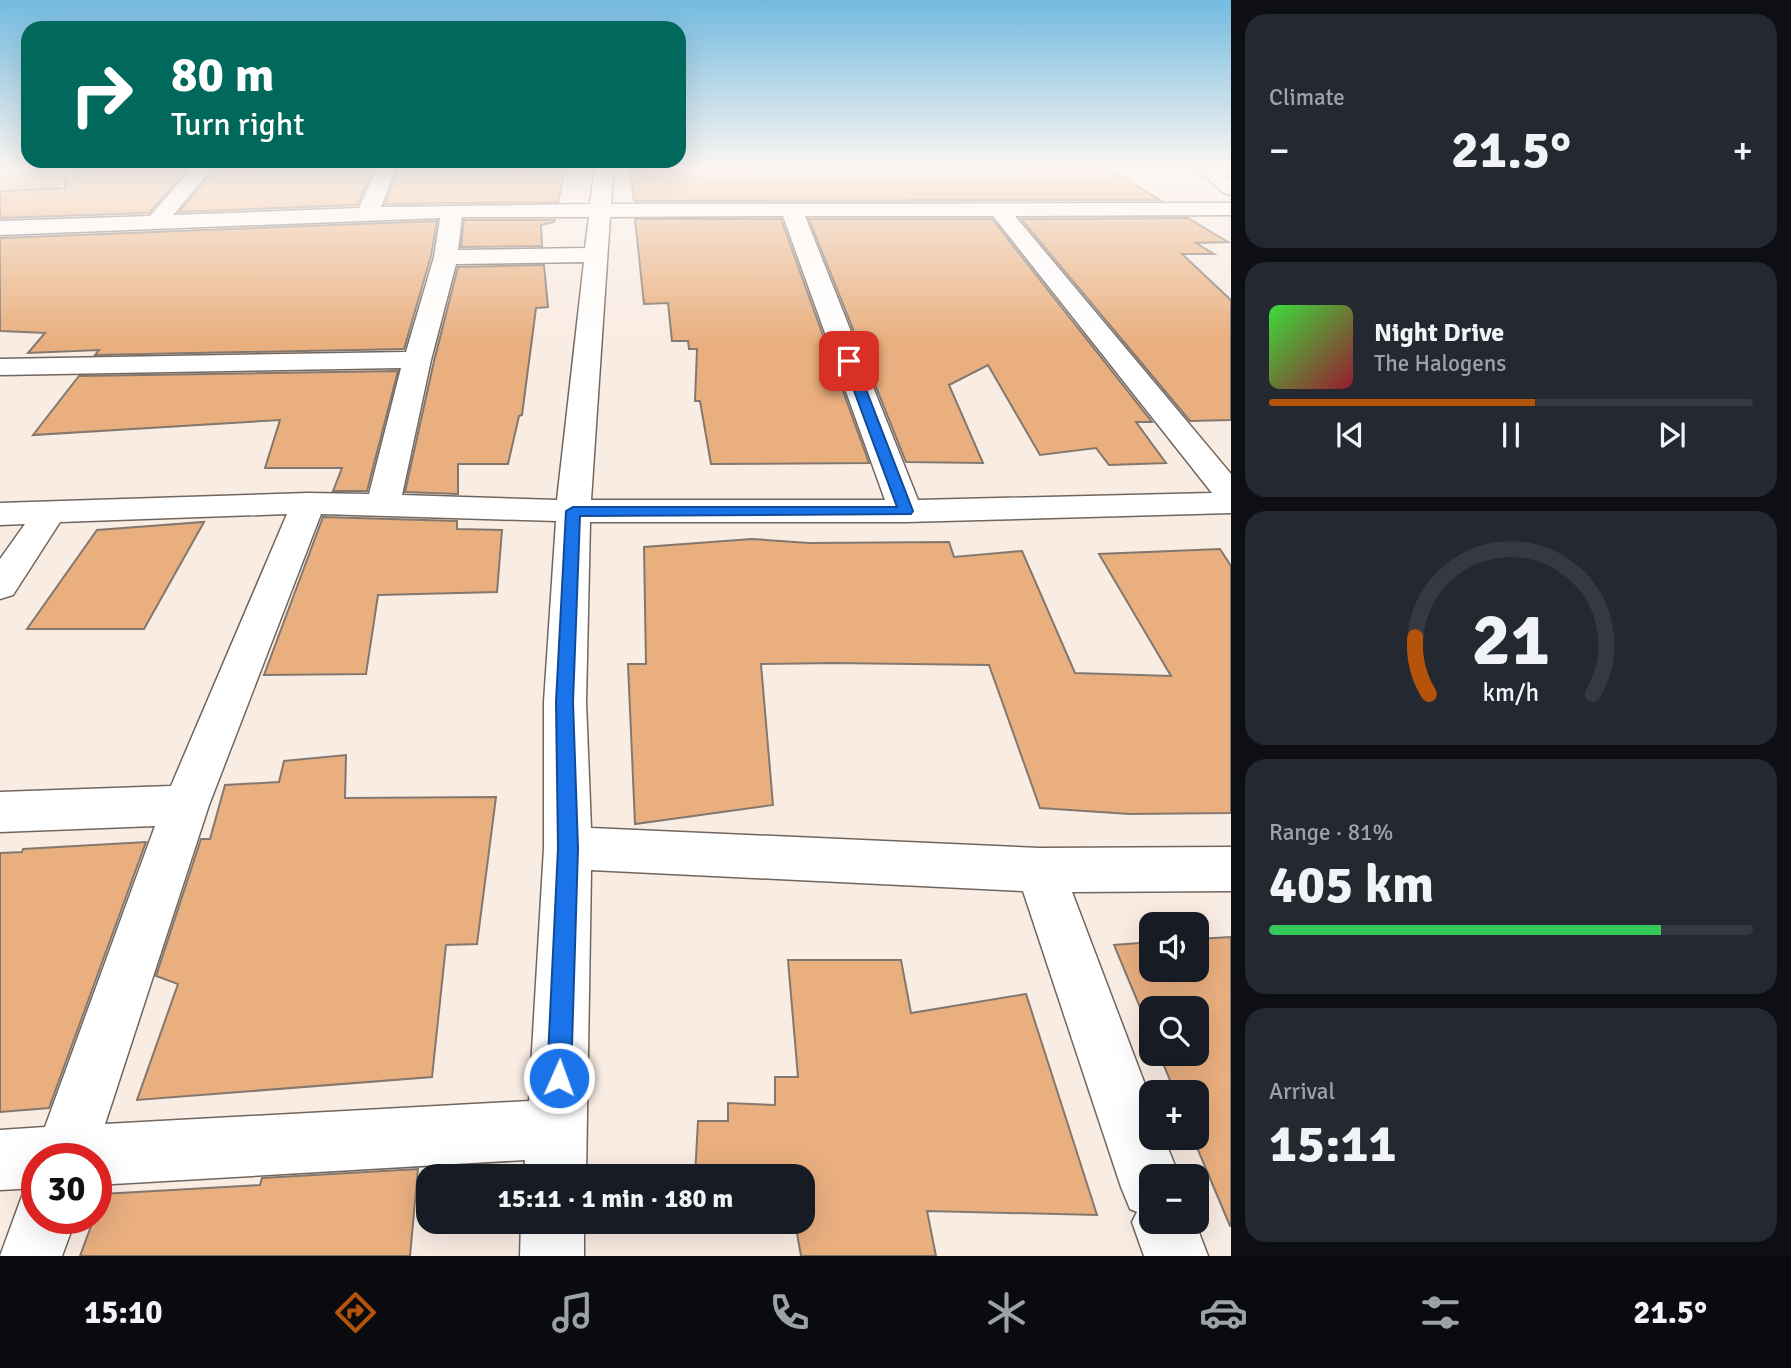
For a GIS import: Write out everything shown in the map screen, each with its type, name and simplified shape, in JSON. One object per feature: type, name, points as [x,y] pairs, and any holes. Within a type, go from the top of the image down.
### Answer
[{"type":"street","points":[[0,228],[76,225]]},
{"type":"street","points":[[383,507],[417,360],[446,257],[450,225]]},
{"type":"street","points":[[112,1157],[556,1152],[568,848],[565,702],[573,511],[598,225]]},
{"type":"street","points":[[797,225],[906,511]]},
{"type":"street","points":[[1011,225],[1231,495]]},
{"type":"street","points":[[446,257],[596,255]]},
{"type":"street","points":[[0,367],[417,360]]},
{"type":"street","points":[[0,514],[308,503],[573,511],[906,511],[1231,503]]},
{"type":"street","points":[[70,1143],[186,806],[308,503]]},
{"type":"street","points":[[0,586],[49,514]]},
{"type":"street","points":[[0,812],[186,806]]},
{"type":"street","points":[[568,848],[1040,870],[1231,869]]},
{"type":"street","points":[[1040,870],[1144,1164]]},
{"type":"street","points":[[0,1160],[21,1159]]},
{"type":"street","points":[[30,1256],[38,1234]]},
{"type":"street","points":[[551,1256],[552,1234]]},
{"type":"street","points":[[1168,1234],[1176,1256]]},
{"type":"building","points":[[344,225],[436,225],[431,256],[404,349],[95,355],[99,350],[28,353],[45,333],[0,331],[0,238]]},
{"type":"building","points":[[463,225],[543,225],[542,246],[461,247]]},
{"type":"building","points":[[636,225],[783,225],[869,463],[711,464],[700,401],[695,401],[697,349],[689,349],[688,341],[672,341],[668,303],[644,304]]},
{"type":"building","points":[[811,225],[996,225],[1152,422],[1136,422],[1166,463],[1109,465],[1096,448],[1040,455],[988,365],[949,385],[983,463],[906,462]]},
{"type":"building","points":[[1026,225],[1199,225],[1228,242],[1196,243],[1214,254],[1182,254],[1231,300],[1231,420],[1190,421]]},
{"type":"building","points":[[544,265],[548,307],[536,308],[522,415],[519,416],[508,464],[458,464],[458,494],[405,492],[458,267]]},
{"type":"building","points":[[398,371],[367,491],[333,491],[342,468],[265,468],[280,420],[33,435],[79,376]]},
{"type":"building","points":[[323,517],[457,521],[457,529],[502,530],[497,592],[378,595],[366,674],[264,675]]},
{"type":"building","points":[[204,522],[144,629],[27,629],[97,530]]},
{"type":"building","points":[[752,539],[809,543],[949,542],[954,557],[1022,551],[1075,673],[1171,676],[1099,554],[1220,549],[1231,566],[1231,813],[1130,814],[1040,808],[989,665],[761,664],[773,805],[635,824],[628,664],[646,664],[644,547]]},
{"type":"building","points":[[346,755],[345,798],[496,797],[477,944],[446,945],[432,1077],[137,1100],[178,984],[156,976],[201,839],[210,839],[225,785],[279,782],[284,761]]},
{"type":"building","points":[[146,842],[49,1108],[0,1112],[0,853],[22,852],[23,849]]},
{"type":"building","points":[[1231,937],[1231,1226],[1209,1176],[1209,1164],[1204,1164],[1198,1150],[1209,1150],[1209,1080],[1170,1080],[1164,1066],[1209,1066],[1209,996],[1139,996],[1139,1005],[1114,945],[1139,943],[1139,982],[1209,982],[1209,938]]},
{"type":"building","points":[[788,960],[901,960],[911,1013],[1026,994],[1097,1215],[927,1211],[936,1256],[801,1256],[797,1234],[815,1234],[815,1164],[696,1164],[698,1121],[728,1121],[728,1103],[775,1105],[775,1077],[798,1077]]},
{"type":"building","points":[[416,1169],[410,1256],[80,1256],[88,1234],[112,1234],[112,1193],[260,1185],[262,1178]]},
{"type":"route","points":[[559,1078],[568,848],[565,702],[573,511],[906,511],[849,361]]}]
